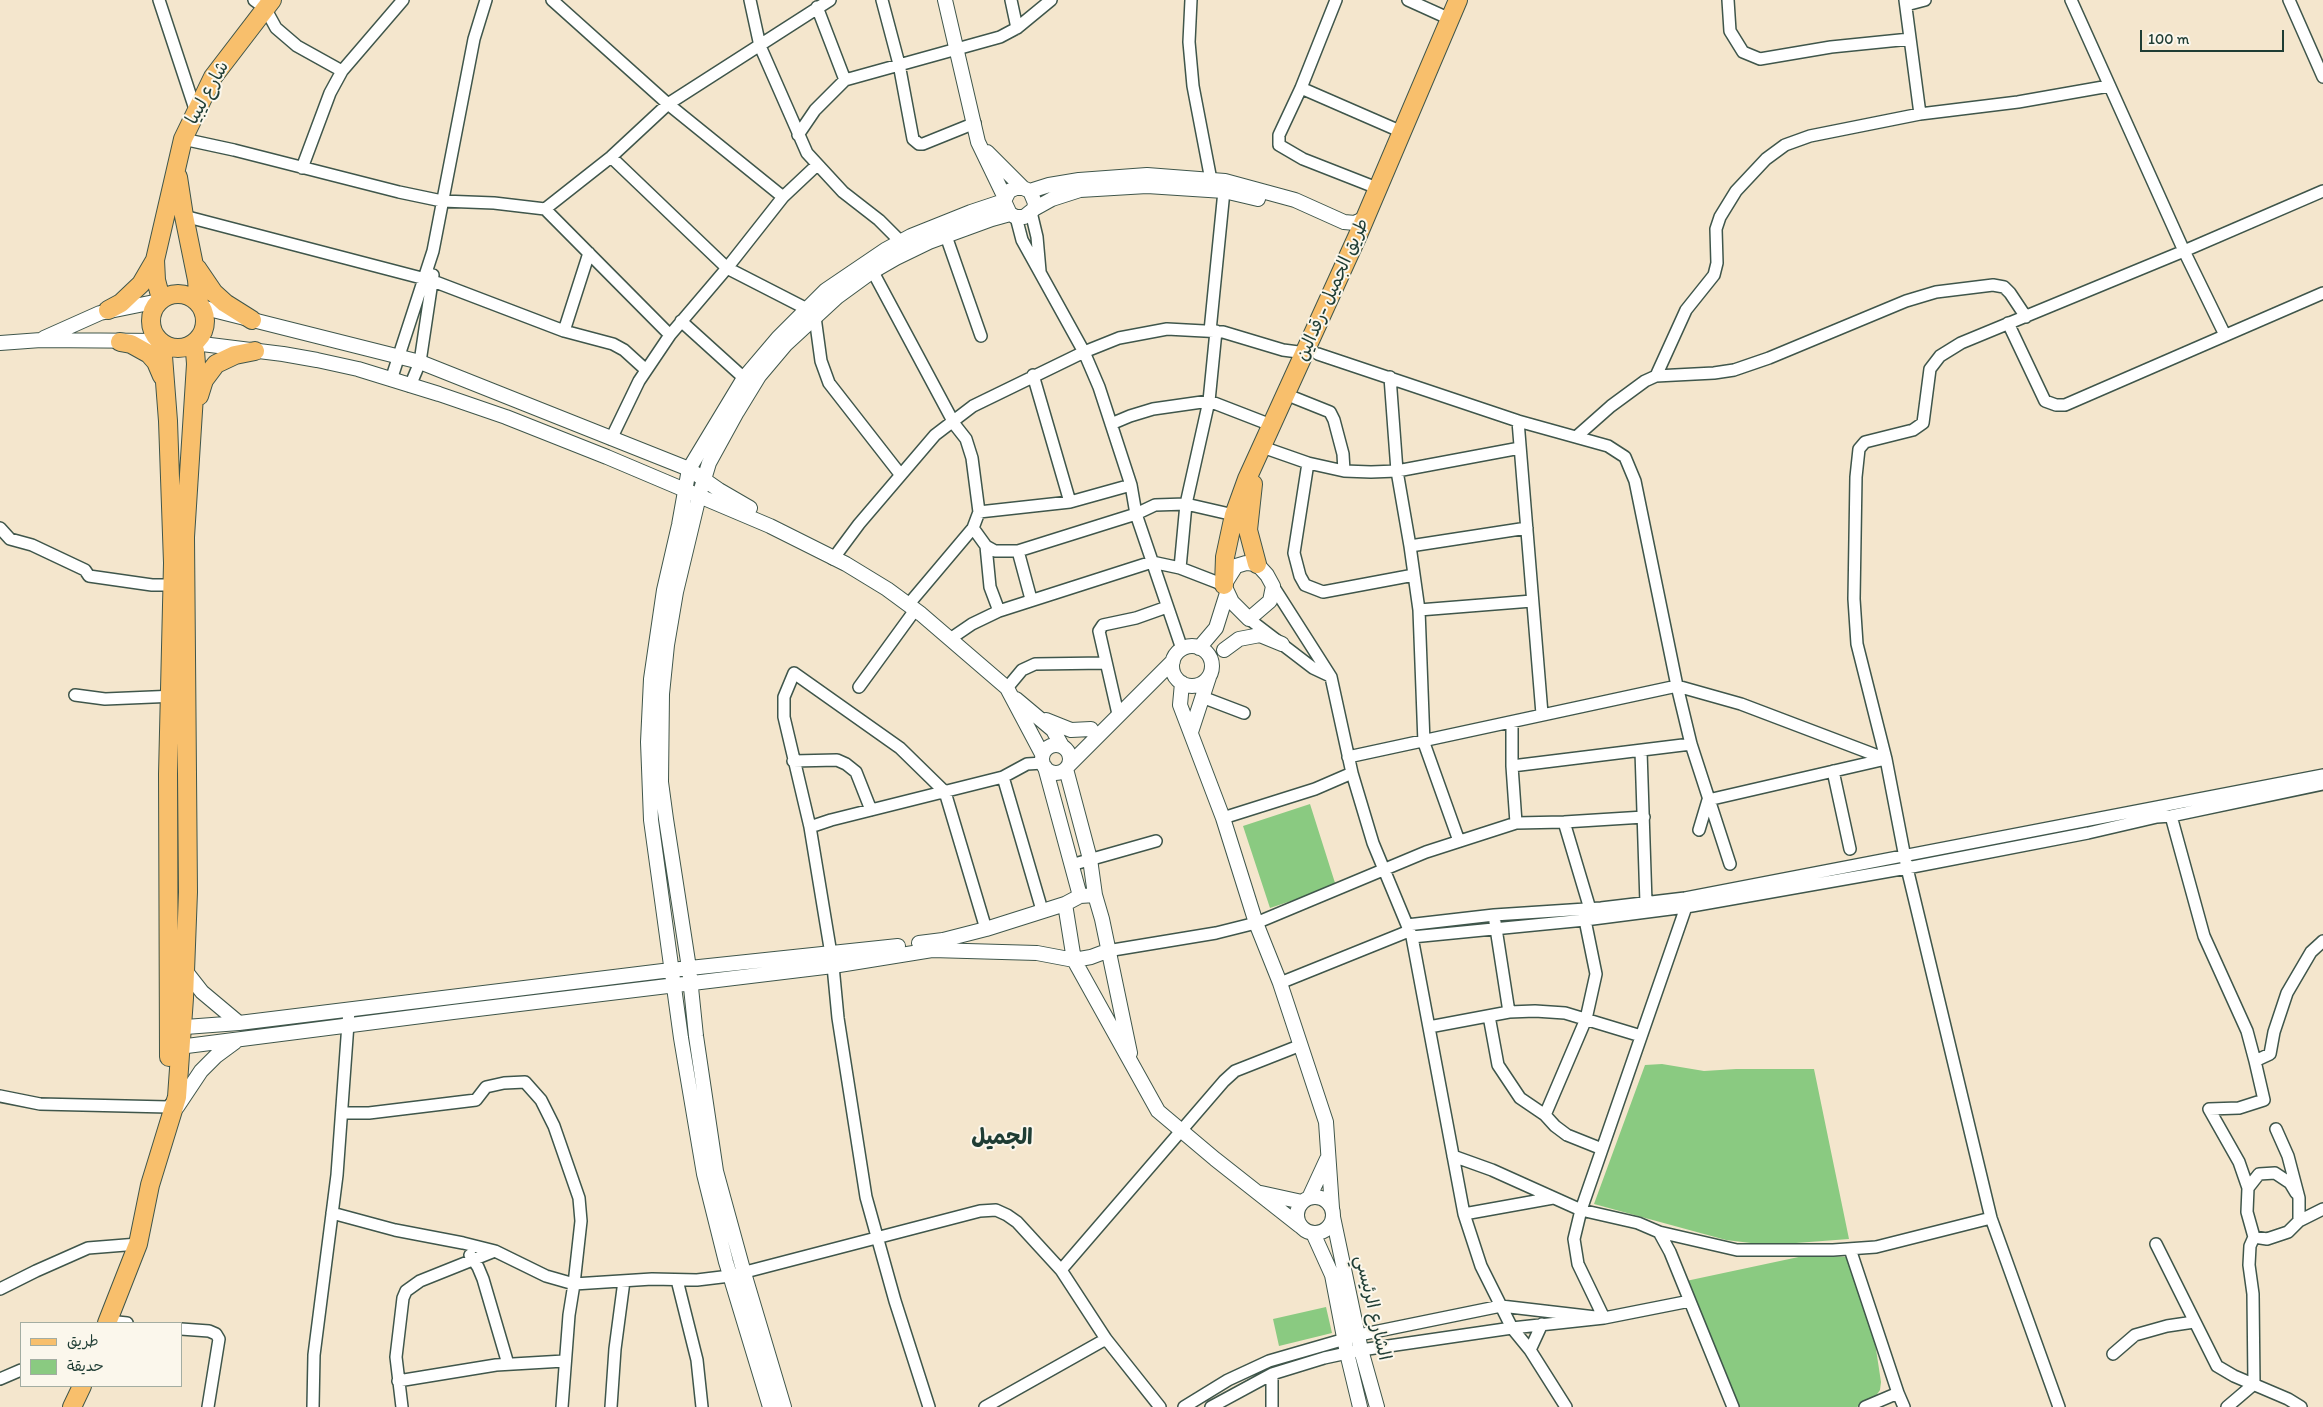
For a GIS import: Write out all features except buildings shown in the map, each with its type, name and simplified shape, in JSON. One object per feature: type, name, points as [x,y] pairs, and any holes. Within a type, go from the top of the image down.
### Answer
[{"type":"main road","name":"طريق الجميل -رقدالين","points":[[1362,236],[1365,218],[1377,188],[1458,0]]},
{"type":"main road","name":"طريق الجميل -رقدالين","points":[[1226,589],[1225,557],[1234,515],[1271,425],[1312,353],[1342,293],[1362,236],[1470,0]]},
{"type":"main road","name":"شارع ليبيا","points":[[155,260],[183,140],[213,77],[264,3]]},
{"type":"main road","points":[[160,342],[176,348],[193,344],[204,329],[205,318],[200,305],[177,169]]},
{"type":"main road","points":[[191,253],[201,274],[214,293],[238,313],[252,320]]},
{"type":"main road","points":[[155,260],[160,300]]},
{"type":"main road","points":[[108,310],[126,299],[141,284],[155,260]]},
{"type":"main road","points":[[175,1028],[184,969],[188,848],[178,696],[168,421],[160,342],[152,330],[151,318],[160,300],[172,294],[184,294],[200,305]]},
{"type":"main road","points":[[120,342],[130,344],[149,354],[156,362],[164,381]]},
{"type":"main road","points":[[108,1322],[138,1244],[150,1185],[172,1106],[175,1028],[168,774],[178,696],[196,358],[193,344]]},
{"type":"main road","points":[[193,418],[200,392],[209,371],[225,359],[255,351]]},
{"type":"main road","name":"طريق الجميل -رقدالين","points":[[1257,564],[1249,540],[1249,512],[1254,480],[1268,449],[1296,398],[1312,353]]},
{"type":"main road","points":[[72,1407],[82,1387]]},
{"type":"street","points":[[159,0],[196,112]]},
{"type":"street","points":[[302,168],[330,94],[342,71],[403,0]]},
{"type":"street","points":[[410,386],[420,362],[428,280],[442,201],[474,39],[486,0]]},
{"type":"street","points":[[552,0],[668,104],[783,197]]},
{"type":"street","points":[[750,0],[760,46],[798,136],[807,152],[817,165],[854,202],[879,220],[900,241]]},
{"type":"street","points":[[545,209],[611,157],[668,104],[830,0]]},
{"type":"street","points":[[882,0],[899,64],[913,139],[919,144],[975,123]]},
{"type":"street","points":[[945,0],[978,142],[1022,240],[1084,352],[1099,386],[1131,484],[1136,514],[1182,649]]},
{"type":"street","points":[[1011,0],[1017,28]]},
{"type":"street","points":[[798,136],[815,110],[845,80],[899,64],[982,44],[1017,28],[1051,0]]},
{"type":"street","points":[[1191,0],[1189,42],[1193,86],[1211,180]]},
{"type":"street","points":[[1336,0],[1301,88],[1279,135],[1279,145],[1302,159],[1377,188]]},
{"type":"street","points":[[1408,0],[1450,19]]},
{"type":"street","points":[[1728,0],[1730,31],[1743,52],[1760,59],[1831,47],[1910,39]]},
{"type":"street","points":[[1920,114],[1906,3],[1925,0]]},
{"type":"street","points":[[2071,0],[2224,336]]},
{"type":"street","points":[[2289,0],[2319,57],[2323,77]]},
{"type":"street","points":[[264,3],[276,28],[297,46],[342,71]]},
{"type":"street","points":[[817,7],[845,80]]},
{"type":"street","points":[[1656,376],[1686,310],[1714,274],[1717,263],[1716,230],[1720,217],[1736,191],[1766,159],[1785,145],[1810,136],[1920,114],[2018,102],[2109,86]]},
{"type":"street","points":[[1301,88],[1402,132]]},
{"type":"street","points":[[183,140],[234,150],[442,201],[494,203],[545,209],[670,335]]},
{"type":"street","points":[[978,142],[1002,169],[1034,196],[1032,211],[1037,236],[1040,271]]},
{"type":"street","points":[[611,157],[727,268],[811,313],[821,360],[829,382],[900,474]]},
{"type":"street","points":[[611,439],[646,370],[670,335],[727,268],[783,197],[817,165]]},
{"type":"street","points":[[1009,208],[1009,191],[1016,188],[1027,189],[1079,180],[1147,176],[1225,180],[1295,200],[1344,222],[1355,223],[1365,218]]},
{"type":"street","points":[[770,1407],[737,1274],[716,1171],[689,968],[661,782],[660,743],[668,638],[676,592],[699,496],[714,452],[759,376],[837,281],[900,241],[971,212],[1009,208],[1024,217],[1052,198],[1080,190],[1147,186],[1224,190],[1292,208],[1362,236]]},
{"type":"street","points":[[1180,568],[1186,504],[1208,401],[1224,190]]},
{"type":"street","points":[[2059,1407],[1991,1218],[1907,868],[1886,759],[1857,644],[1854,600],[1856,477],[1859,449],[1865,442],[1913,430],[1923,423],[1930,369],[1940,356],[1961,343],[2184,251],[2323,191]]},
{"type":"street","points":[[784,1407],[704,1174],[671,970],[651,820],[648,742],[654,645],[664,590],[689,469],[744,378],[781,334],[873,272],[920,246],[1009,208]]},
{"type":"street","points":[[184,216],[428,280],[564,331],[613,344],[624,350],[646,370]]},
{"type":"street","points":[[946,236],[981,336]]},
{"type":"street","points":[[564,331],[590,253]]},
{"type":"street","points":[[860,687],[912,607],[973,528],[979,512],[972,458],[966,439],[954,421],[873,272]]},
{"type":"street","points":[[391,380],[428,280]]},
{"type":"street","points":[[1576,437],[1611,406],[1645,381],[1656,376],[1734,370],[1769,358],[1906,301],[1936,292],[1993,284],[2004,287],[2026,317]]},
{"type":"street","points":[[2008,323],[2045,401],[2056,405],[2065,405],[2323,293]]},
{"type":"street","points":[[42,340],[84,319],[108,310],[160,300]]},
{"type":"street","points":[[200,305],[420,362],[689,469],[727,495],[839,559],[912,607],[1038,715],[1053,730],[1070,756],[1067,767],[1090,859],[1095,895],[1102,919],[1107,951],[1134,1071]]},
{"type":"street","points":[[681,321],[744,378]]},
{"type":"street","points":[[839,559],[900,474],[935,435],[973,406],[1033,375],[1119,338],[1167,329],[1214,331],[1283,350],[1312,353],[1390,377],[1518,421],[1608,446],[1625,457],[1635,481],[1676,686],[1691,744],[1730,864]]},
{"type":"street","points":[[0,342],[42,340],[160,342]]},
{"type":"street","points":[[193,344],[317,360],[358,369],[506,417],[749,516],[839,559]]},
{"type":"street","points":[[1033,375],[1070,502]]},
{"type":"street","points":[[1390,377],[1397,471],[1419,610],[1424,743],[1459,841]]},
{"type":"street","points":[[1296,398],[1330,412],[1343,454],[1344,470]]},
{"type":"street","points":[[1110,424],[1153,410],[1208,401],[1271,425]]},
{"type":"street","points":[[1518,421],[1542,714]]},
{"type":"street","points":[[1268,449],[1308,463],[1344,470],[1397,471],[1520,448]]},
{"type":"street","points":[[1308,463],[1294,553],[1300,576],[1305,585],[1323,592],[1414,575]]},
{"type":"street","points":[[979,512],[1070,502],[1131,484]]},
{"type":"street","points":[[973,528],[986,546],[996,551],[1018,551],[1136,514],[1155,505],[1186,504],[1234,515]]},
{"type":"street","points":[[0,528],[10,539],[32,546],[85,570],[89,576],[152,585],[173,585]]},
{"type":"street","points":[[1410,546],[1527,528]]},
{"type":"street","points":[[986,546],[990,587],[998,611]]},
{"type":"street","points":[[1018,551],[1032,600]]},
{"type":"street","points":[[950,639],[972,624],[998,611],[1152,562],[1180,568],[1226,589],[1232,602],[1264,632],[1313,668],[1331,677]]},
{"type":"street","points":[[1199,648],[1216,628],[1226,589],[1236,566],[1246,563],[1257,564],[1267,575],[1331,677],[1352,773],[1382,869],[1410,931],[1464,1214],[1481,1266],[1512,1328],[1530,1350],[1566,1407]]},
{"type":"street","points":[[1150,685],[1182,683],[1197,685],[1249,619],[1270,602],[1273,586]]},
{"type":"street","points":[[1419,610],[1532,601]]},
{"type":"street","points":[[1115,717],[1099,631],[1103,625],[1136,618],[1167,607]]},
{"type":"street","points":[[1224,650],[1239,639],[1260,635],[1282,644]]},
{"type":"street","points":[[1043,762],[1053,773],[1067,767],[1115,717],[1150,685],[1182,649],[1188,646],[1199,648],[1207,654],[1210,670],[1191,732]]},
{"type":"street","points":[[1172,661],[1174,673],[1182,683],[1180,705],[1223,818],[1315,789],[1352,773]]},
{"type":"street","points":[[1009,691],[1022,670],[1035,664],[1106,663]]},
{"type":"street","points":[[929,1407],[876,1237],[862,1174],[838,1018],[831,952],[810,827],[783,706],[788,684],[794,673],[900,748],[945,792],[986,929]]},
{"type":"street","points":[[1348,757],[1512,724],[1542,714],[1676,686],[1741,704],[1886,759]]},
{"type":"street","points":[[1009,691],[1043,762],[1080,896]]},
{"type":"street","points":[[75,695],[105,699],[178,696]]},
{"type":"street","points":[[1202,697],[1244,712]]},
{"type":"street","points":[[1038,715],[1054,725],[1071,730],[1090,729]]},
{"type":"street","points":[[1043,762],[1050,745],[1064,747],[1090,729],[1115,717]]},
{"type":"street","points":[[1512,724],[1512,766],[1516,823]]},
{"type":"street","points":[[1512,766],[1691,744]]},
{"type":"street","points":[[1072,786],[1088,746]]},
{"type":"street","points":[[1641,751],[1646,903]]},
{"type":"street","points":[[1708,800],[1886,759]]},
{"type":"street","points":[[794,761],[837,760],[846,764],[856,772],[871,810]]},
{"type":"street","points":[[810,827],[831,820],[1003,777],[1027,764],[1043,762]]},
{"type":"street","points":[[1833,771],[1850,849]]},
{"type":"street","points":[[1280,984],[1410,931],[1494,915],[1590,909],[1646,903],[1744,888],[2323,775]]},
{"type":"street","points":[[1003,777],[1042,910]]},
{"type":"street","points":[[1410,931],[1496,928],[1585,920],[1686,907],[1907,868],[2088,833],[2157,817],[2171,816],[2323,784]]},
{"type":"street","points":[[1699,830],[1708,800]]},
{"type":"street","points":[[2171,816],[2204,936],[2247,1032],[2264,1100],[2239,1108],[2209,1109],[2239,1162],[2248,1188],[2247,1212],[2254,1237],[2250,1246],[2249,1265],[2253,1294],[2254,1384]]},
{"type":"street","points":[[175,1048],[833,966],[932,950],[1037,953],[1074,960],[1091,957],[1107,951],[1216,933],[1256,923],[1382,869],[1516,823],[1644,817]]},
{"type":"street","name":"الشارع الرئيسي","points":[[1223,818],[1256,923],[1280,984],[1326,1122],[1332,1212],[1361,1350],[1377,1407]]},
{"type":"street","points":[[1564,822],[1590,909]]},
{"type":"street","points":[[1071,865],[1156,840]]},
{"type":"street","points":[[175,1028],[239,1023],[671,970],[943,940],[986,929],[1065,904],[1080,896],[1095,895]]},
{"type":"street","points":[[1065,904],[1074,960],[1134,1071],[1158,1111],[1257,1192],[1300,1226],[1313,1233],[1327,1229],[1332,1212],[1325,1200],[1314,1196],[1305,1200],[1257,1192]]},
{"type":"street","points":[[1604,1318],[1575,1256],[1574,1239],[1602,1150],[1686,907]]},
{"type":"street","points":[[1494,915],[1508,1012]]},
{"type":"street","points":[[1545,1115],[1586,1019],[1596,974],[1585,920]]},
{"type":"street","points":[[2255,1060],[2270,1054],[2274,1032],[2287,993],[2312,952],[2323,941]]},
{"type":"street","points":[[184,969],[202,992],[239,1023]]},
{"type":"street","points":[[313,1407],[314,1355],[343,1113],[349,1010]]},
{"type":"street","points":[[1429,1027],[1508,1012],[1565,1013],[1641,1036]]},
{"type":"street","points":[[1490,1016],[1498,1065],[1520,1098],[1545,1115],[1567,1135],[1602,1150]]},
{"type":"street","points":[[0,1096],[40,1104],[172,1106],[201,1071],[216,1056],[236,1041]]},
{"type":"street","points":[[1061,1270],[1181,1129],[1235,1071],[1301,1045]]},
{"type":"street","points":[[343,1113],[369,1113],[476,1100],[486,1087],[504,1083],[525,1082],[541,1100],[554,1126],[578,1198],[581,1221],[564,1361],[562,1407]]},
{"type":"street","points":[[2276,1129],[2288,1156],[2299,1198],[2299,1221]]},
{"type":"street","points":[[1300,1226],[1296,1216],[1329,1156]]},
{"type":"street","points":[[1453,1156],[1492,1170],[1582,1210],[1638,1224],[1659,1232],[1737,1250],[1876,1247],[1991,1218]]},
{"type":"street","points":[[2248,1188],[2259,1174],[2275,1173],[2290,1183],[2299,1198]]},
{"type":"street","points":[[1464,1214],[1553,1198]]},
{"type":"street","points":[[2254,1237],[2266,1239],[2288,1232],[2299,1221],[2323,1209]]},
{"type":"street","points":[[332,1213],[395,1230],[495,1251],[546,1276],[574,1284],[698,1280],[737,1274],[980,1210],[996,1210],[1017,1222],[1061,1270],[1106,1339],[1160,1407]]},
{"type":"street","points":[[1659,1232],[1690,1301],[1733,1407]]},
{"type":"street","name":"الشارع الرئيسي","points":[[1313,1233],[1332,1275],[1345,1346],[1360,1407]]},
{"type":"street","points":[[463,1243],[483,1279],[508,1364]]},
{"type":"street","points":[[0,1289],[88,1248],[138,1244]]},
{"type":"street","points":[[2156,1244],[2217,1366],[2301,1407]]},
{"type":"street","points":[[1850,1249],[1904,1407]]},
{"type":"street","points":[[402,1407],[398,1382],[397,1345],[406,1291],[420,1281],[495,1251]]},
{"type":"street","points":[[677,1280],[697,1360],[702,1407]]},
{"type":"street","points":[[611,1407],[615,1350],[624,1281]]},
{"type":"street","points":[[1184,1407],[1228,1380],[1269,1361],[1345,1346],[1361,1350],[1542,1324],[1604,1318],[1690,1301]]},
{"type":"street","points":[[1211,1407],[1272,1374],[1345,1346],[1359,1335],[1501,1306],[1604,1318]]},
{"type":"street","points":[[2113,1354],[2135,1335],[2167,1326],[2194,1322]]},
{"type":"street","points":[[1530,1350],[1542,1324]]},
{"type":"street","points":[[182,1329],[209,1331],[216,1334],[220,1339],[208,1407]]},
{"type":"street","points":[[984,1407],[1106,1339]]},
{"type":"street","points":[[398,1382],[508,1364],[564,1361]]},
{"type":"street","points":[[0,1379],[20,1370]]},
{"type":"street","points":[[1272,1374],[1272,1407]]},
{"type":"street","points":[[2227,1407],[2254,1384]]},
{"type":"street","points":[[1865,1407],[1898,1393]]},
{"type":"street","points":[[1002,1396],[1008,1407]]},
{"type":"green space","points":[[1310,804],[1336,886],[1270,908],[1243,826]]},
{"type":"green space","points":[[1662,1064],[1704,1071],[1814,1069],[1849,1239],[1759,1244],[1726,1240],[1594,1204],[1645,1065]]},
{"type":"green space","points":[[1808,1255],[1849,1257],[1874,1336],[1881,1382],[1880,1390],[1873,1400],[1857,1407],[1738,1407],[1686,1281]]},
{"type":"green space","points":[[1326,1307],[1332,1333],[1279,1346],[1273,1319]]},
{"type":"district","name":"الجميل","points":[[1002,1138]]}]
